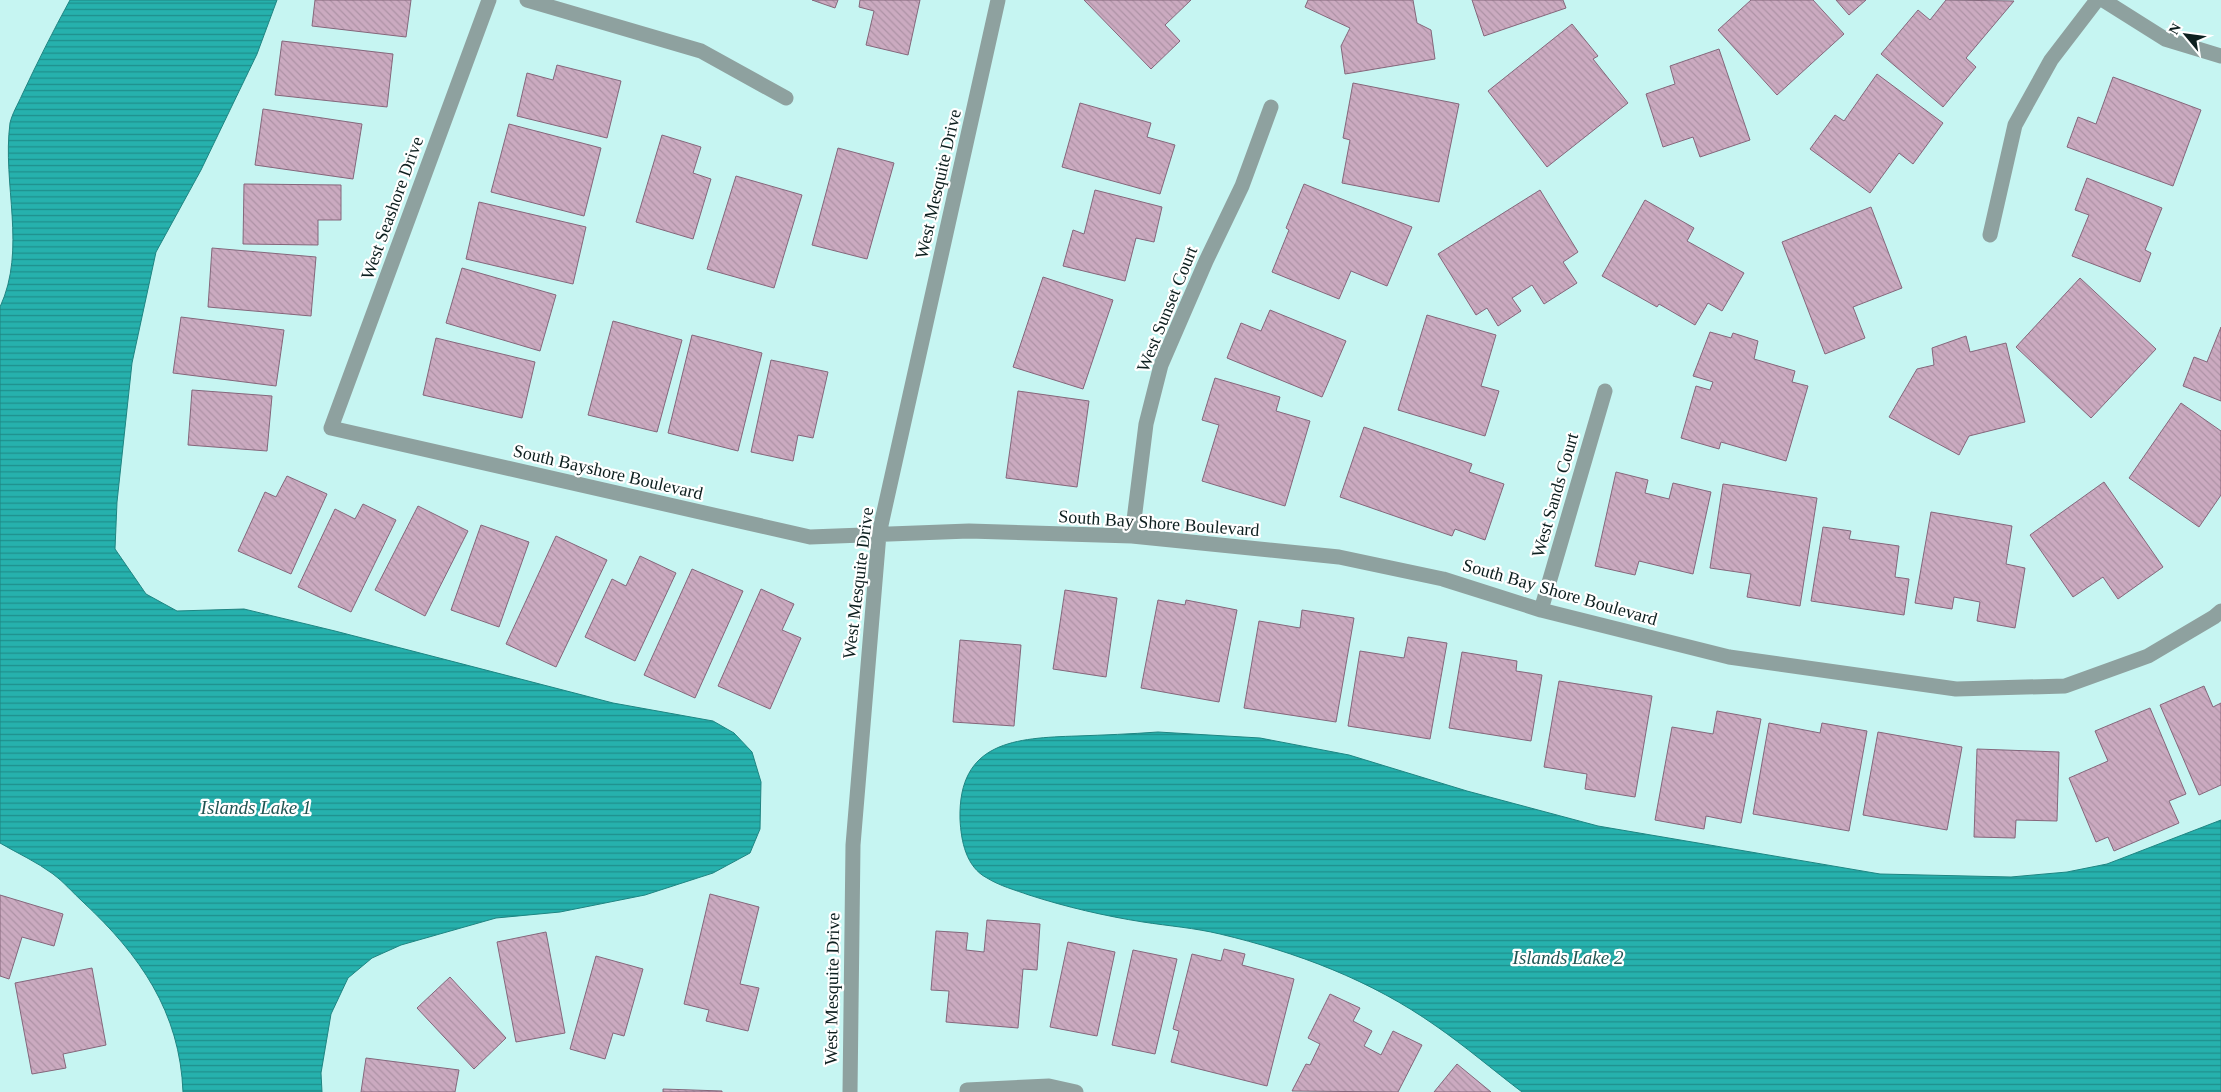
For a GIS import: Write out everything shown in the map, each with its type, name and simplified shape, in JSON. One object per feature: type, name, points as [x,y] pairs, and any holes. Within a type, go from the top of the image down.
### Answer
[{"type":"street","name":"West Seashore Drive","points":[[331,428],[489,0]]},
{"type":"street","points":[[528,0],[701,51],[786,98]]},
{"type":"street","name":"West Mesquite Drive","points":[[850,1092],[853,845],[879,534],[998,0]]},
{"type":"street","points":[[1990,235],[2015,126],[2051,60],[2097,0]]},
{"type":"street","points":[[2103,0],[2165,39],[2221,56]]},
{"type":"street","name":"West Sunset Court","points":[[1132,536],[1146,424],[1161,364],[1206,261],[1242,186],[1271,107]]},
{"type":"street","name":"West Sands Court","points":[[1541,610],[1605,391]]},
{"type":"street","name":"South Bayshore Boulevard","points":[[331,428],[810,537],[879,534]]},
{"type":"street","name":"South Bay Shore Boulevard","points":[[879,534],[969,532],[1132,536],[1338,557],[1442,579],[1541,610],[1729,657],[1956,689],[2065,686],[2148,656],[2218,614]]},
{"type":"street","points":[[967,1091],[1049,1086],[1076,1092]]},
{"type":"water","name":"Islands Lake 1","points":[[70,0],[277,0],[257,54],[201,170],[156,252],[132,363],[117,502],[115,549],[146,594],[177,611],[244,609],[613,703],[713,721],[734,733],[752,752],[761,782],[760,829],[750,853],[713,873],[645,895],[560,912],[496,918],[401,945],[372,958],[348,978],[331,1014],[321,1073],[322,1092],[183,1092],[180,1063],[174,1036],[165,1011],[139,964],[104,922],[61,880],[0,843],[0,307],[8,285],[12,262],[13,239],[8,146],[10,123],[14,113],[33,71]]},
{"type":"water","name":"Islands Lake 2","points":[[1158,732],[1260,738],[1349,755],[1467,791],[1598,826],[1880,874],[2011,877],[2067,872],[2107,864],[2221,820],[2221,1092],[1522,1092],[1436,1026],[1386,995],[1359,981],[1305,959],[1248,941],[1201,930],[1114,917],[1029,895],[987,878],[969,860],[963,844],[960,819],[962,793],[969,773],[980,759],[995,749],[1033,739]]},
{"type":"building","points":[[315,0],[411,0],[406,37],[312,26]]},
{"type":"building","points":[[812,0],[838,0],[835,8]]},
{"type":"building","points":[[860,0],[920,0],[908,55],[866,45],[874,11],[859,7]]},
{"type":"building","points":[[1084,0],[1191,0],[1165,25],[1180,41],[1151,69]]},
{"type":"building","points":[[1308,0],[1413,0],[1417,23],[1431,30],[1435,59],[1345,74],[1341,46],[1350,28],[1305,7]]},
{"type":"building","points":[[1472,0],[1563,0],[1566,8],[1484,36]]},
{"type":"building","points":[[1751,0],[1813,0],[1844,34],[1777,95],[1718,30]]},
{"type":"building","points":[[1836,0],[1866,0],[1849,15]]},
{"type":"building","points":[[1946,0],[2014,1],[1966,58],[1976,67],[1943,107],[1881,54],[1918,10],[1930,20]]},
{"type":"building","points":[[1572,24],[1598,56],[1593,59],[1628,103],[1547,167],[1488,91]]},
{"type":"building","points":[[282,41],[393,54],[387,107],[275,95]]},
{"type":"building","points":[[1719,49],[1750,140],[1700,157],[1693,137],[1663,147],[1646,94],[1675,84],[1670,66]]},
{"type":"building","points":[[557,65],[621,81],[607,138],[517,116],[527,73],[553,80]]},
{"type":"building","points":[[1877,74],[1943,123],[1913,164],[1899,153],[1870,193],[1810,149],[1835,115],[1844,121]]},
{"type":"building","points":[[2113,77],[2201,110],[2173,186],[2067,147],[2078,117],[2096,124]]},
{"type":"building","points":[[1353,83],[1459,104],[1439,202],[1342,183],[1350,140],[1343,138]]},
{"type":"building","points":[[1080,103],[1151,123],[1147,137],[1175,145],[1160,194],[1062,167]]},
{"type":"building","points":[[263,109],[362,124],[353,179],[255,165]]},
{"type":"building","points":[[509,124],[601,148],[584,216],[491,192]]},
{"type":"building","points":[[662,135],[701,147],[693,173],[711,179],[693,239],[636,222]]},
{"type":"building","points":[[838,148],[894,163],[867,259],[812,245]]},
{"type":"building","points":[[736,176],[802,195],[774,288],[707,269]]},
{"type":"building","points":[[2087,178],[2162,208],[2145,250],[2151,253],[2140,282],[2072,256],[2089,215],[2075,210]]},
{"type":"building","points":[[244,184],[341,185],[341,220],[318,220],[318,245],[243,244]]},
{"type":"building","points":[[1304,184],[1412,227],[1387,286],[1351,271],[1339,299],[1272,272],[1289,230],[1286,228]]},
{"type":"building","points":[[1095,190],[1162,207],[1154,242],[1136,238],[1125,281],[1063,266],[1073,230],[1084,234]]},
{"type":"building","points":[[1540,190],[1578,252],[1563,262],[1577,283],[1544,304],[1532,285],[1512,298],[1521,311],[1498,326],[1487,308],[1476,315],[1438,254]]},
{"type":"building","points":[[1645,200],[1694,228],[1687,241],[1744,273],[1722,311],[1708,303],[1695,325],[1659,304],[1657,307],[1602,276]]},
{"type":"building","points":[[479,202],[586,227],[573,284],[466,259]]},
{"type":"building","points":[[1871,207],[1902,288],[1853,307],[1865,338],[1825,354],[1782,242]]},
{"type":"building","points":[[212,248],[316,257],[311,316],[208,307]]},
{"type":"building","points":[[462,268],[556,295],[540,351],[446,323]]},
{"type":"building","points":[[1043,277],[1113,300],[1083,389],[1013,367]]},
{"type":"building","points":[[2080,278],[2156,349],[2091,418],[2016,347]]},
{"type":"building","points":[[1270,310],[1346,341],[1322,397],[1227,358],[1241,323],[1261,331]]},
{"type":"building","points":[[1427,315],[1496,335],[1481,386],[1499,391],[1485,436],[1398,410]]},
{"type":"building","points":[[181,317],[284,330],[276,386],[173,373]]},
{"type":"building","points":[[613,321],[682,340],[657,432],[588,415]]},
{"type":"building","points":[[2221,327],[2221,401],[2183,386],[2194,357],[2207,362]]},
{"type":"building","points":[[1710,332],[1731,338],[1733,333],[1758,341],[1754,359],[1795,371],[1792,382],[1808,386],[1786,461],[1721,442],[1719,449],[1681,438],[1696,386],[1710,390],[1713,382],[1693,376]]},
{"type":"building","points":[[692,335],[762,353],[738,451],[668,433]]},
{"type":"building","points":[[1966,336],[1970,352],[2006,343],[2025,422],[1969,436],[1959,455],[1889,417],[1917,369],[1934,365],[1932,348]]},
{"type":"building","points":[[436,338],[535,362],[522,418],[423,395]]},
{"type":"building","points":[[771,360],[828,372],[813,438],[798,435],[793,461],[751,452]]},
{"type":"building","points":[[1215,378],[1280,397],[1276,411],[1310,421],[1285,506],[1202,481],[1219,425],[1202,420]]},
{"type":"building","points":[[192,390],[272,396],[267,451],[188,445]]},
{"type":"building","points":[[1018,391],[1089,401],[1077,487],[1006,478]]},
{"type":"building","points":[[2181,403],[2221,431],[2221,495],[2199,527],[2129,478]]},
{"type":"building","points":[[1364,427],[1472,464],[1469,472],[1504,484],[1485,540],[1455,529],[1452,536],[1340,497]]},
{"type":"building","points":[[1616,472],[1648,480],[1645,493],[1669,499],[1673,483],[1711,492],[1693,574],[1639,561],[1635,575],[1595,566]]},
{"type":"building","points":[[287,476],[327,494],[291,574],[238,551],[265,492],[276,497]]},
{"type":"building","points":[[2104,482],[2163,567],[2118,599],[2103,577],[2073,597],[2030,535]]},
{"type":"building","points":[[1723,484],[1817,498],[1800,606],[1747,597],[1751,574],[1710,568]]},
{"type":"building","points":[[363,504],[396,520],[351,612],[298,587],[335,509],[355,519]]},
{"type":"building","points":[[418,506],[468,531],[425,616],[375,590]]},
{"type":"building","points":[[1931,512],[2012,526],[2006,564],[2025,568],[2015,628],[1977,621],[1980,602],[1954,597],[1952,609],[1915,603]]},
{"type":"building","points":[[481,525],[529,542],[499,627],[451,610]]},
{"type":"building","points":[[1823,527],[1851,531],[1849,539],[1899,546],[1895,577],[1909,579],[1904,615],[1811,601]]},
{"type":"building","points":[[556,536],[607,560],[556,667],[506,644]]},
{"type":"building","points":[[640,556],[676,573],[635,661],[585,637],[612,579],[626,586]]},
{"type":"building","points":[[692,569],[743,591],[695,698],[644,675]]},
{"type":"building","points":[[761,589],[794,604],[782,630],[801,638],[770,709],[718,686]]},
{"type":"building","points":[[1065,590],[1117,598],[1106,677],[1053,669]]},
{"type":"building","points":[[1158,600],[1185,605],[1186,600],[1237,610],[1219,702],[1141,688]]},
{"type":"building","points":[[1302,610],[1354,618],[1336,722],[1244,708],[1259,621],[1300,628]]},
{"type":"building","points":[[1408,637],[1447,643],[1430,739],[1348,726],[1360,651],[1404,658]]},
{"type":"building","points":[[960,640],[1021,645],[1014,726],[953,722]]},
{"type":"building","points":[[1462,652],[1517,661],[1516,671],[1542,675],[1531,741],[1449,728]]},
{"type":"building","points":[[1559,681],[1652,696],[1635,797],[1585,789],[1587,774],[1544,767]]},
{"type":"building","points":[[2204,686],[2213,707],[2221,703],[2221,785],[2199,795],[2160,705]]},
{"type":"building","points":[[2150,708],[2186,794],[2169,801],[2179,823],[2114,851],[2108,837],[2096,842],[2069,778],[2108,761],[2095,731]]},
{"type":"building","points":[[1717,711],[1761,719],[1741,823],[1706,816],[1704,829],[1655,820],[1672,727],[1713,734]]},
{"type":"building","points":[[1769,723],[1820,733],[1822,723],[1867,731],[1849,831],[1753,814]]},
{"type":"building","points":[[1878,732],[1962,747],[1947,830],[1863,815]]},
{"type":"building","points":[[1977,749],[2059,752],[2057,821],[2016,820],[2015,838],[1974,837]]},
{"type":"building","points":[[710,894],[759,907],[740,984],[759,988],[748,1031],[706,1021],[709,1010],[684,1004]]},
{"type":"building","points":[[0,895],[63,914],[54,946],[22,937],[9,979],[0,976]]},
{"type":"building","points":[[987,920],[1040,924],[1037,970],[1023,969],[1018,1028],[946,1022],[949,991],[931,990],[936,931],[968,933],[966,950],[984,952]]},
{"type":"building","points":[[546,932],[565,1033],[516,1042],[497,942]]},
{"type":"building","points":[[1068,942],[1115,952],[1097,1036],[1050,1027]]},
{"type":"building","points":[[1224,949],[1245,954],[1242,965],[1294,979],[1267,1086],[1171,1062],[1179,1031],[1173,1029],[1192,954],[1221,961]]},
{"type":"building","points":[[1133,950],[1177,959],[1155,1054],[1112,1045]]},
{"type":"building","points":[[596,956],[643,969],[624,1036],[613,1033],[605,1059],[570,1049]]},
{"type":"building","points":[[92,968],[106,1045],[63,1054],[66,1068],[32,1074],[15,983]]},
{"type":"building","points":[[450,977],[506,1038],[474,1069],[417,1008]]},
{"type":"building","points":[[1330,994],[1360,1008],[1353,1021],[1372,1031],[1364,1046],[1381,1055],[1393,1031],[1422,1045],[1398,1092],[1292,1091],[1306,1064],[1310,1065],[1320,1044],[1308,1038]]},
{"type":"building","points":[[366,1058],[459,1070],[455,1092],[361,1092]]},
{"type":"building","points":[[1457,1064],[1491,1092],[1434,1092]]},
{"type":"building","points":[[663,1089],[722,1091],[722,1092],[663,1092]]}]
